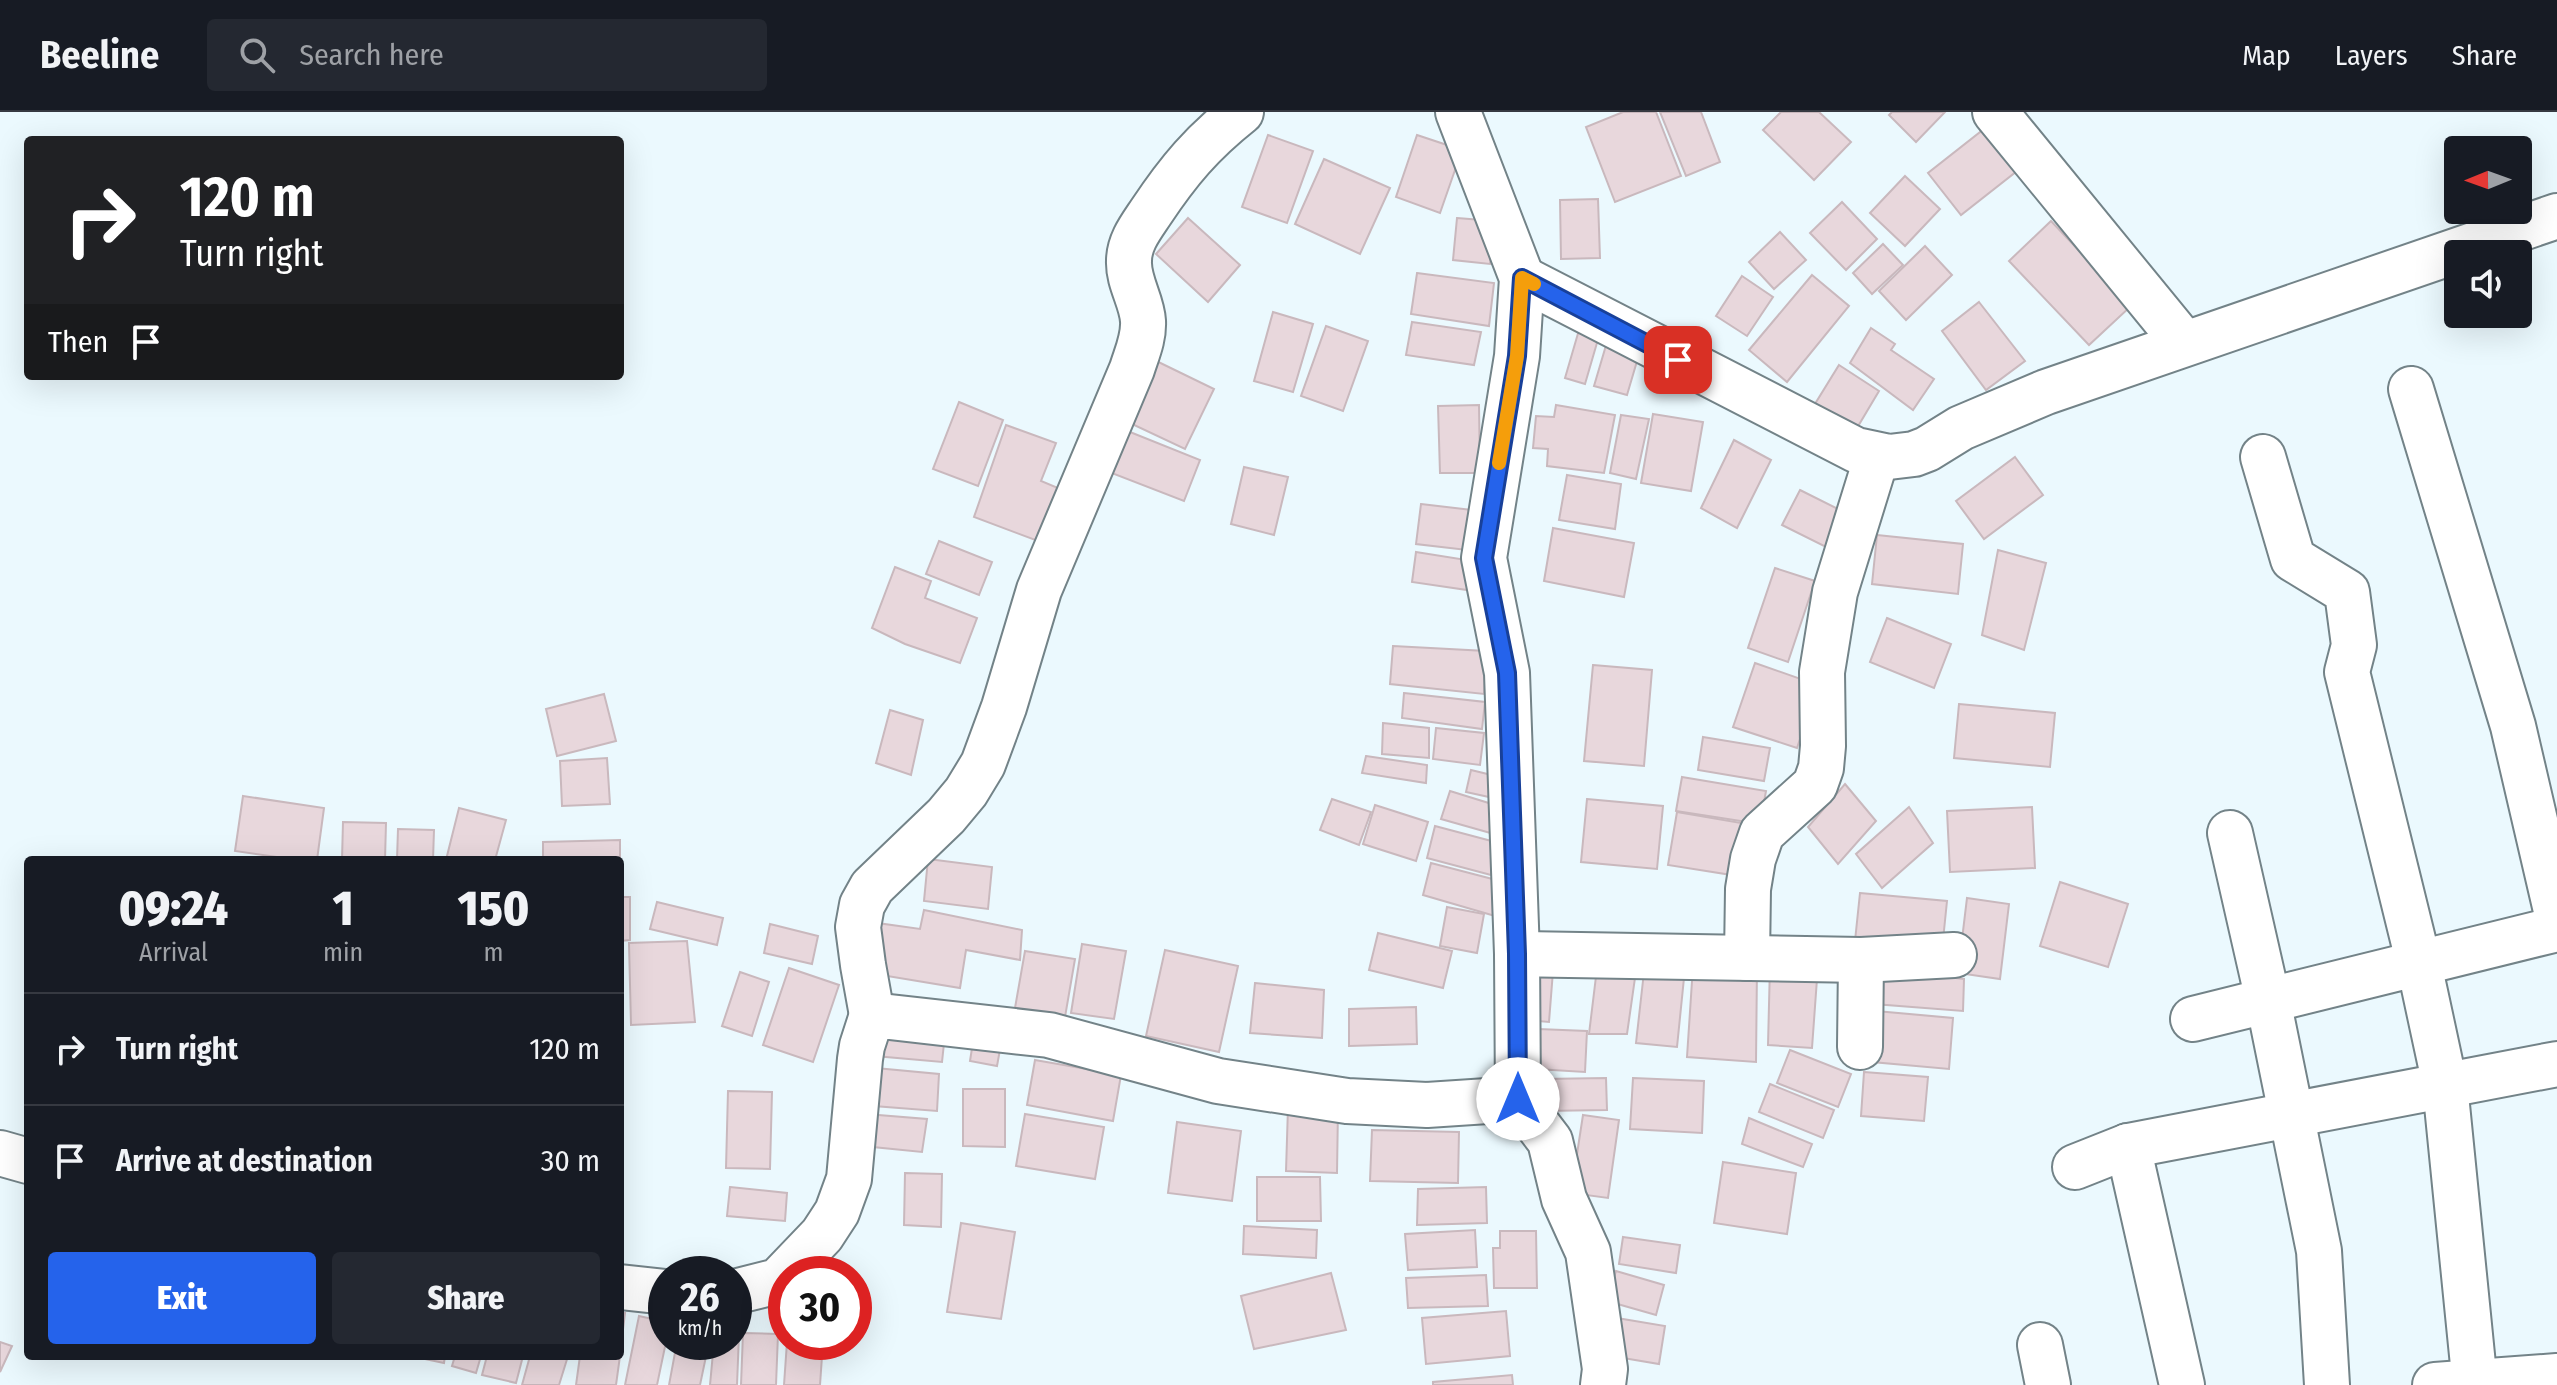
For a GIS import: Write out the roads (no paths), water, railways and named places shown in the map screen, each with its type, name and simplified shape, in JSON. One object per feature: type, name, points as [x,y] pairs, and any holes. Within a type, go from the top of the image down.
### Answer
[{"type":"street","points":[[752,1288],[778,1281],[822,1235],[837,1212],[849,1179],[860,1059],[872,1015],[858,927],[862,905],[872,887],[946,816],[983,764],[1004,707],[1039,590],[1141,341],[1143,320],[1130,273],[1130,250],[1137,232],[1178,172],[1210,137],[1241,112]]},
{"type":"street","points":[[1458,112],[1522,278],[1517,356],[1484,558],[1507,673],[1517,954],[1518,1099],[1550,1141],[1564,1199],[1588,1252],[1605,1369],[1603,1385]]},
{"type":"street","points":[[1995,112],[2184,343]]},
{"type":"street","points":[[1522,278],[1856,450],[1877,456],[1901,456],[1927,449],[1961,428],[2046,392],[2557,216]]},
{"type":"street","points":[[2411,389],[2513,726],[2557,915]]},
{"type":"street","points":[[1747,958],[1748,889],[1753,859],[1762,833],[1815,785],[1821,768],[1822,672],[1835,592],[1877,456]]},
{"type":"street","points":[[2263,457],[2293,559],[2347,592],[2354,645],[2347,672],[2419,964],[2445,1085],[2462,1384],[2557,1376]]},
{"type":"street","points":[[2230,833],[2319,1251],[2327,1385]]},
{"type":"street","points":[[2193,1019],[2557,929]]},
{"type":"street","points":[[1517,954],[1861,960],[1954,955]]},
{"type":"street","points":[[1860,1047],[1861,960]]},
{"type":"street","points":[[872,1015],[1049,1035],[1218,1081],[1347,1101],[1427,1105],[1518,1099]]},
{"type":"street","points":[[2075,1167],[2128,1146],[2557,1064]]},
{"type":"street","points":[[2128,1146],[2182,1385]]},
{"type":"street","points":[[0,1153],[24,1160]]},
{"type":"street","points":[[624,1287],[648,1290]]}]
